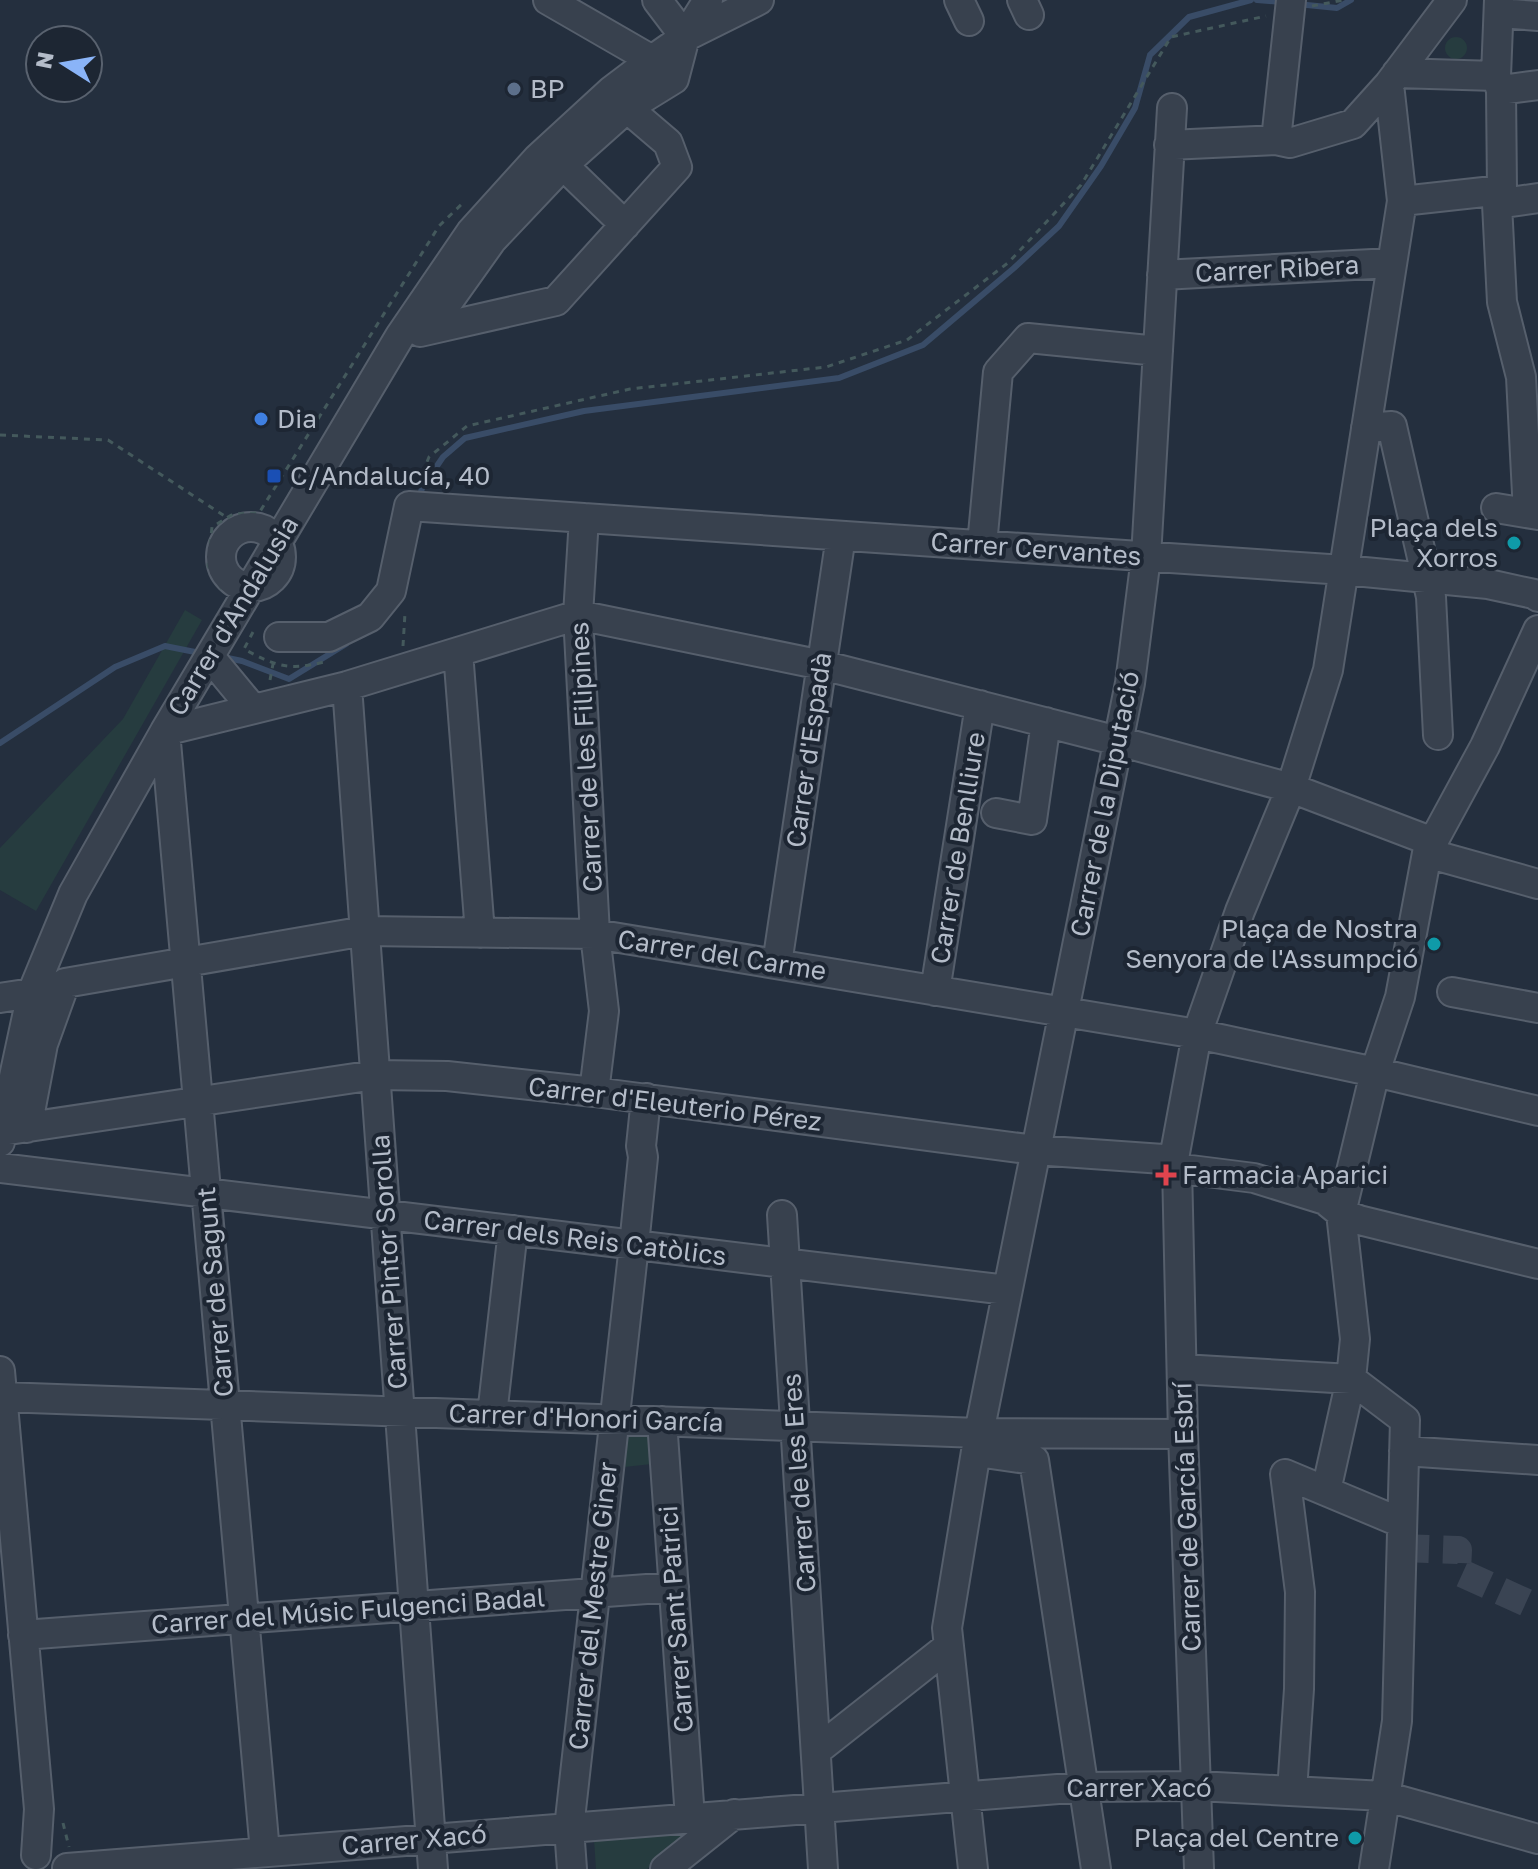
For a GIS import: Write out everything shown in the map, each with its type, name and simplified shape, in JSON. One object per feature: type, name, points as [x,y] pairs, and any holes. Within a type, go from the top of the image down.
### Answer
[{"type":"street","points":[[548,0],[652,60]]},
{"type":"street","points":[[657,0],[685,37]]},
{"type":"street","name":"Carrer d'Andalusia","points":[[428,330],[492,240],[563,165],[627,108],[674,79],[685,37],[708,0]]},
{"type":"street","name":"Carrer d'Andalusia","points":[[278,542],[400,336],[471,232],[538,158],[611,91],[685,37],[759,0]]},
{"type":"street","points":[[1169,145],[1276,140],[1290,143],[1353,124],[1393,79],[1452,0]]},
{"type":"street","points":[[1276,140],[1291,5]]},
{"type":"street","points":[[1496,508],[1533,514],[1530,378],[1502,302],[1499,7],[1538,16]]},
{"type":"street","points":[[1393,79],[1538,85]]},
{"type":"street","name":"Carrer de García Esbrí","points":[[1199,1869],[1175,1165],[1197,1034],[1240,911],[1291,788],[1328,670],[1402,201],[1393,79]]},
{"type":"street","points":[[400,336],[556,301],[677,167],[668,143],[627,108]]},
{"type":"street","name":"Carrer de la Diputació","points":[[973,1869],[947,1628],[979,1433],[1130,683],[1146,557],[1172,108]]},
{"type":"street","points":[[563,165],[625,225]]},
{"type":"street","points":[[1402,201],[1538,198]]},
{"type":"street","name":"Carrer Ribera","points":[[1162,275],[1392,263]]},
{"type":"street","points":[[982,545],[998,372],[1028,338],[1158,351]]},
{"type":"street","points":[[1366,428],[1392,426],[1431,597],[1438,735]]},
{"type":"street","points":[[269,647],[329,637],[370,617],[391,591],[409,506]]},
{"type":"street","name":"Carrer Cervantes","points":[[409,506],[1344,570],[1488,584],[1538,597]]},
{"type":"street","name":"Carrer de les Filipines","points":[[584,518],[578,615],[595,934],[604,1011],[594,1092]]},
{"type":"street","points":[[255,527],[265,530],[278,542],[282,554],[276,574],[269,582],[251,587],[239,585],[231,579],[222,563],[224,545],[229,537],[239,530],[255,527]]},
{"type":"street","name":"Carrer d'Espadà","points":[[777,964],[841,536]]},
{"type":"street","name":"Carrer d'Andalusia","points":[[9,1134],[32,993],[73,894],[251,587]]},
{"type":"street","points":[[165,731],[347,686],[578,615],[822,665],[1291,788],[1430,848],[1458,867],[1538,884]]},
{"type":"street","points":[[1326,1491],[1351,1379],[1355,1339],[1341,1213],[1375,1072],[1400,997],[1430,848],[1485,746],[1538,630]]},
{"type":"street","points":[[458,652],[480,933]]},
{"type":"street","points":[[210,657],[253,709]]},
{"type":"street","name":"Carrer Pintor Sorolla","points":[[347,686],[433,1869]]},
{"type":"street","name":"Carrer de Benlliure","points":[[935,991],[980,705]]},
{"type":"street","points":[[996,813],[1032,820],[1046,722]]},
{"type":"street","name":"Carrer de Sagunt","points":[[165,731],[265,1852]]},
{"type":"street","name":"Carrer del Carme","points":[[9,1134],[65,983],[365,931],[595,934],[1197,1034],[1538,1111]]},
{"type":"street","points":[[1452,992],[1538,1008]]},
{"type":"street","points":[[0,998],[32,993]]},
{"type":"street","name":"Carrer d'Eleuterio Pérez","points":[[9,1134],[375,1075],[447,1076],[646,1098],[1035,1150],[1163,1159],[1175,1165],[1254,1178],[1325,1200],[1341,1213],[1359,1220],[1538,1264]]},
{"type":"street","name":"Carrer del Mestre Giner","points":[[572,1869],[569,1828],[634,1245],[646,1098]]},
{"type":"street","name":"Carrer dels Reis Catòlics","points":[[0,1168],[1007,1290]]},
{"type":"street","name":"Carrer de les Eres","points":[[782,1215],[823,1869]]},
{"type":"street","points":[[492,1415],[513,1230]]},
{"type":"street","points":[[1182,1369],[1351,1379],[1405,1420],[1397,1721],[1374,1869]]},
{"type":"street","points":[[1,1394],[15,1631],[49,1810],[48,1865]]},
{"type":"street","name":"Carrer d'Honori García","points":[[1,1394],[979,1433],[1183,1434]]},
{"type":"street","name":"Carrer Sant Patrici","points":[[662,1421],[690,1818]]},
{"type":"street","points":[[979,1433],[991,1454],[1034,1460],[1096,1869]]},
{"type":"street","points":[[1404,1451],[1536,1453]]},
{"type":"street","points":[[1292,1791],[1299,1689],[1300,1592],[1285,1474],[1402,1523]]},
{"type":"street","name":"Carrer del Músic Fulgenci Badal","points":[[15,1631],[674,1587]]},
{"type":"street","points":[[816,1751],[949,1646]]},
{"type":"street","name":"Carrer Xacó","points":[[48,1865],[265,1852],[1083,1787],[1198,1786],[1384,1796],[1538,1839]]},
{"type":"street","points":[[665,1869],[734,1814]]},
{"type":"path","points":[[409,506],[429,457],[467,426],[630,389],[826,367],[907,340],[1009,262],[1081,185],[1171,37],[1291,5],[1344,0]]},
{"type":"path","points":[[0,435],[108,440],[226,517],[239,530]]},
{"type":"path","points":[[402,659],[406,602]]},
{"type":"path","points":[[253,709],[268,688],[273,664],[269,647]]},
{"type":"path","points":[[269,647],[273,664]]},
{"type":"path","points":[[48,1865],[49,1810]]},
{"type":"green space","points":[[1456,37],[1464,40],[1467,48],[1464,56],[1456,59],[1448,56],[1445,48],[1448,40]]},
{"type":"green space","points":[[185,610],[202,620],[36,911],[0,890],[0,848],[123,719]]},
{"type":"green space","points":[[620,1431],[652,1432],[652,1464],[615,1468]]},
{"type":"green space","points":[[694,1832],[647,1869],[596,1869],[594,1839]]},
{"type":"waterway","points":[[419,500],[422,488],[443,457],[465,438],[584,411],[839,378],[923,345],[1059,226],[1101,166],[1135,108],[1150,55],[1189,17],[1251,0]]},
{"type":"waterway","points":[[1257,0],[1282,2]]},
{"type":"waterway","points":[[1297,4],[1337,8],[1351,0]]},
{"type":"waterway","points":[[223,657],[289,679],[346,644]]},
{"type":"waterway","points":[[0,743],[115,667],[165,646],[200,653]]},
{"type":"tunnel","points":[[1401,1548],[1458,1550],[1457,1571],[1538,1608]]},
{"type":"place","name":"BP","points":[[514,89]]},
{"type":"place","name":"Dia","points":[[261,419]]},
{"type":"place","name":"C/Andalucía, 40","points":[[274,476]]},
{"type":"place","name":"Plaça dels Xorros","points":[[1514,543]]},
{"type":"place","name":"Plaça de Nostra Senyora de l'Assumpció","points":[[1434,944]]},
{"type":"place","name":"Farmacia Aparici","points":[[1166,1175]]},
{"type":"place","name":"Plaça del Centre","points":[[1355,1838]]}]
